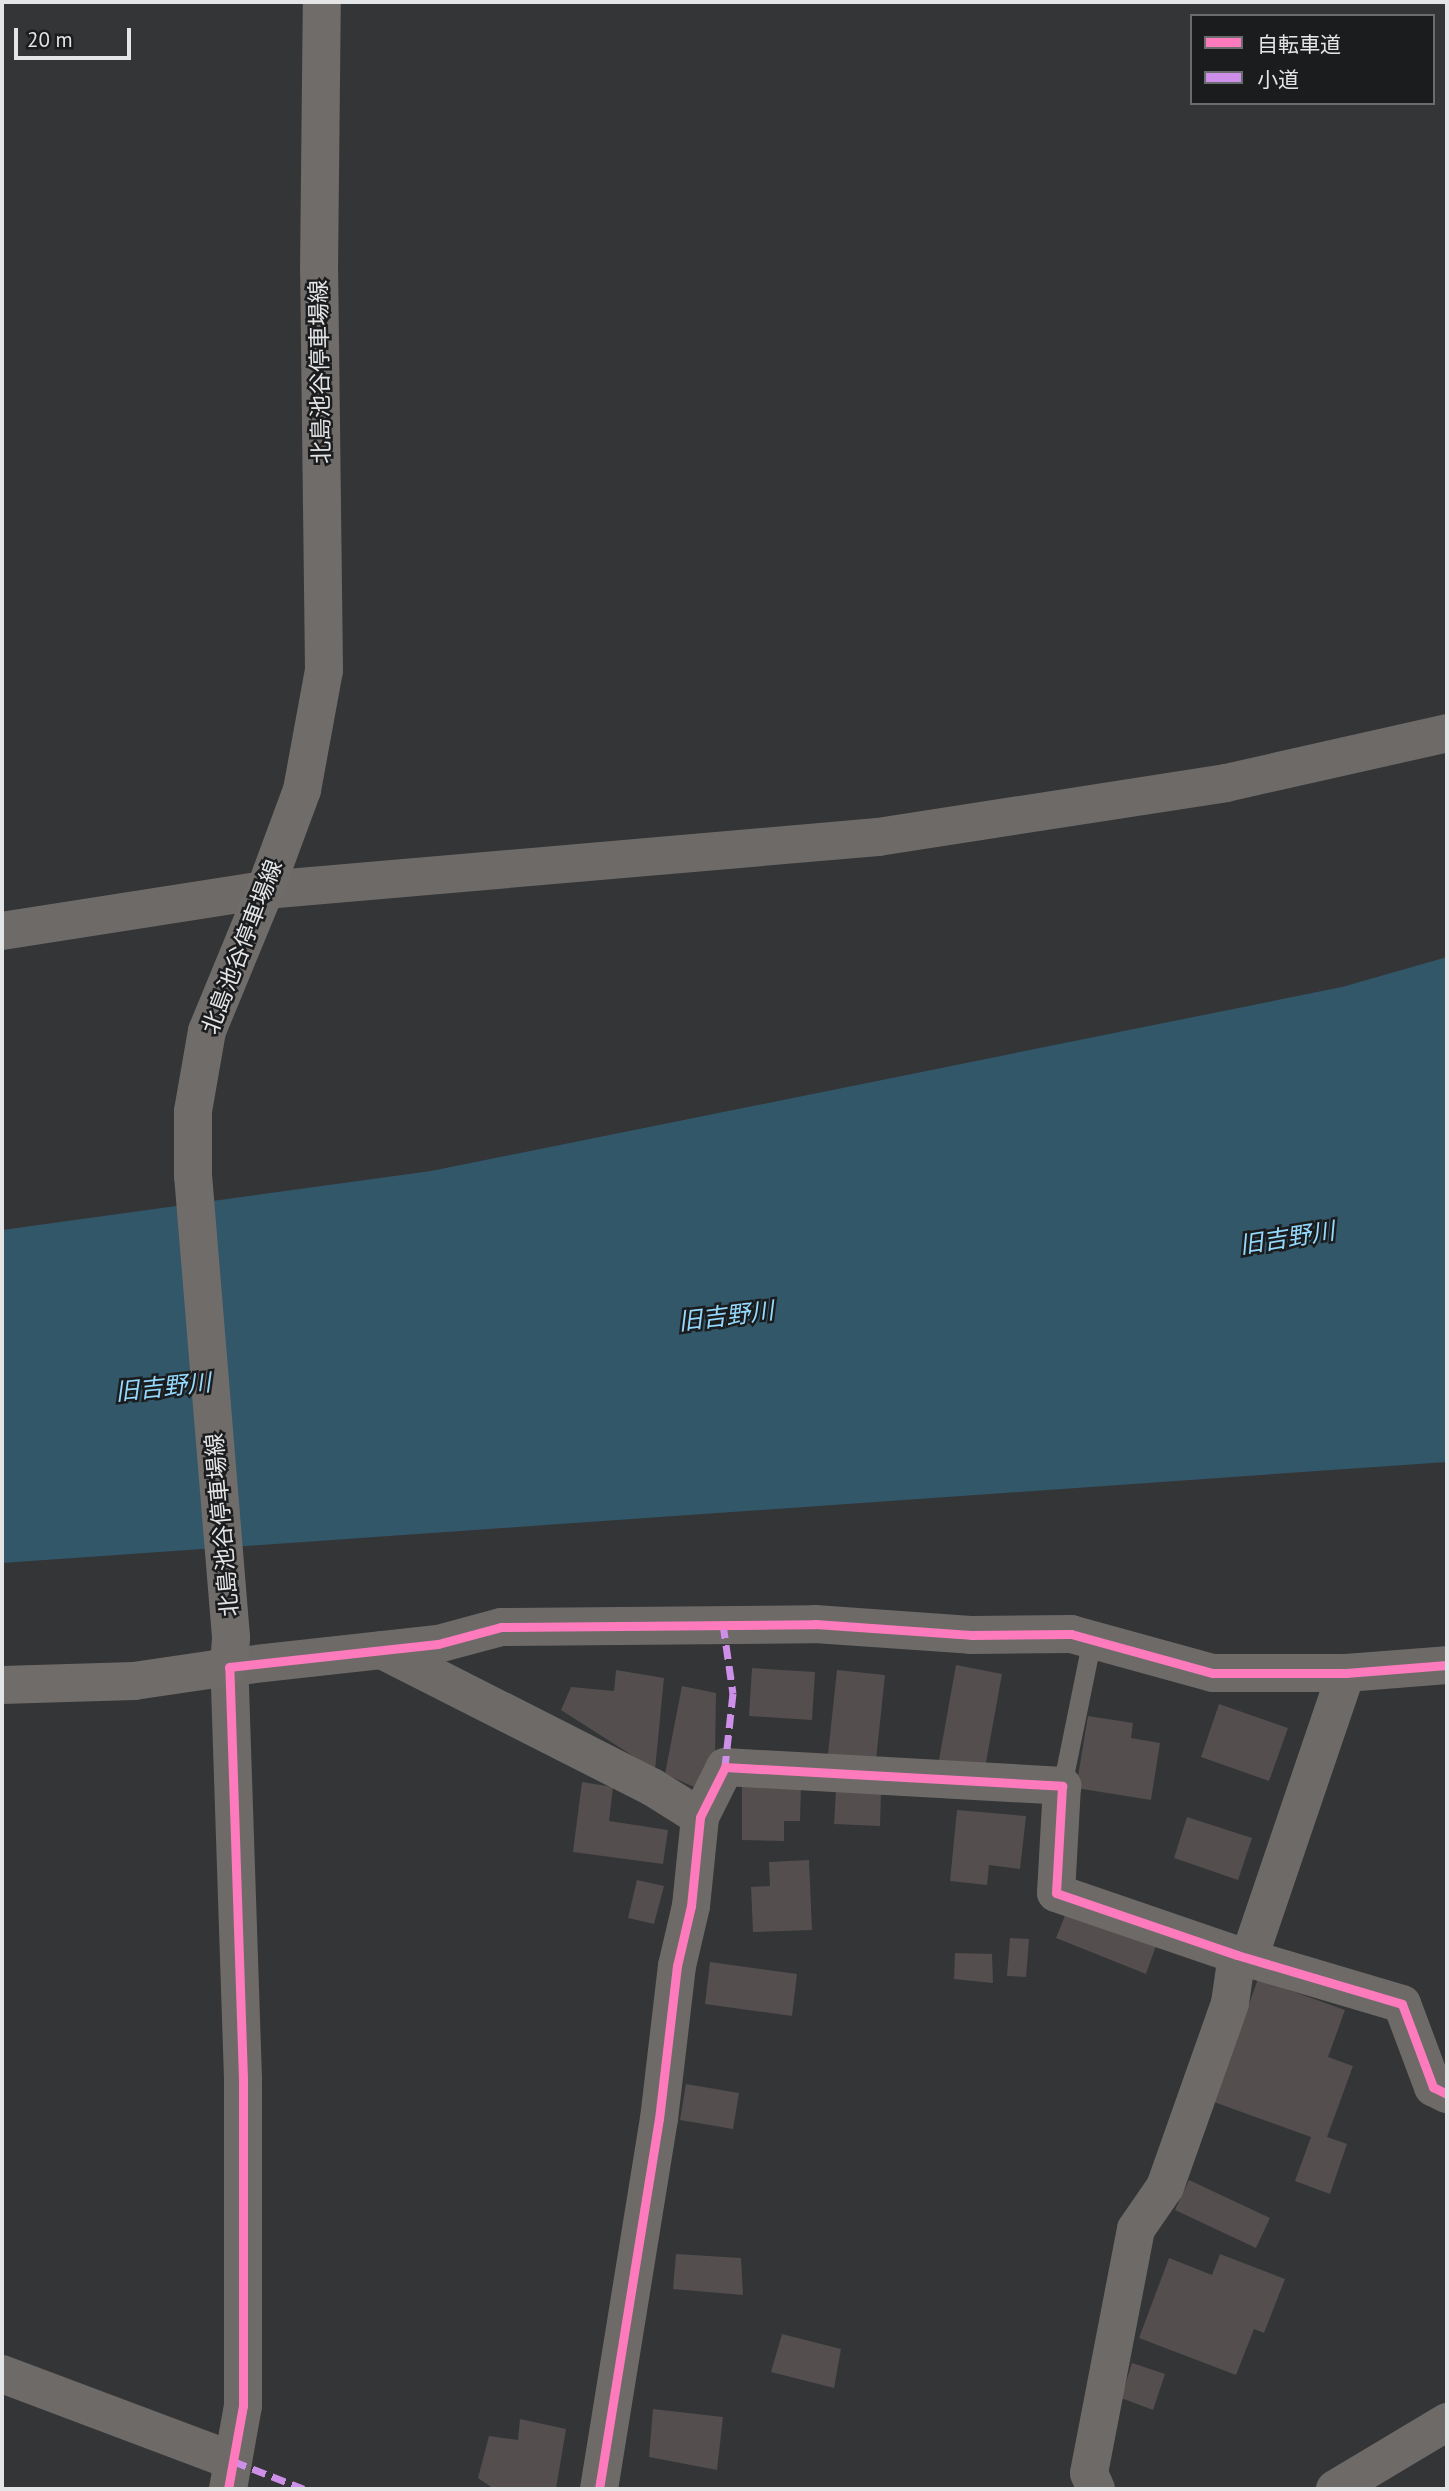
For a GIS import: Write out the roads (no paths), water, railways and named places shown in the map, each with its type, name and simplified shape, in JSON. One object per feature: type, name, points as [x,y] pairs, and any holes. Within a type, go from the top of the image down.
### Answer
[{"type":"main road","name":"北島池谷停車場線","points":[[230,1652],[193,1176],[193,1111],[207,1031],[265,890],[302,790],[324,670],[319,271],[322,2]]},
{"type":"main road","points":[[2,1685],[134,1681],[230,1652]]},
{"type":"street","points":[[2,931],[265,890],[878,837],[1226,783],[1447,733]]},
{"type":"street","points":[[2,2374],[230,2475],[243,2406],[243,2079],[230,1652],[382,1650],[438,1644],[501,1627],[815,1624],[971,1635],[1070,1634],[1213,1673],[1346,1673],[1447,1665]]},
{"type":"street","points":[[382,1650],[652,1787],[700,1817]]},
{"type":"street","points":[[1096,2489],[1089,2473],[1136,2229],[1165,2187],[1230,2003],[1243,1957],[1346,1673]]},
{"type":"street","points":[[599,2489],[659,2119],[677,1966],[691,1906],[700,1817],[725,1768],[1062,1786],[1056,1892],[1243,1957],[1402,2004],[1433,2087],[1447,2094]]},
{"type":"street","points":[[1335,2489],[1447,2423]]},
{"type":"lane","points":[[1062,1786],[1092,1639]]},
{"type":"water","name":"旧吉野川","points":[[1447,957],[1447,1462],[2,1563],[2,1230],[431,1171],[1342,987]]}]
